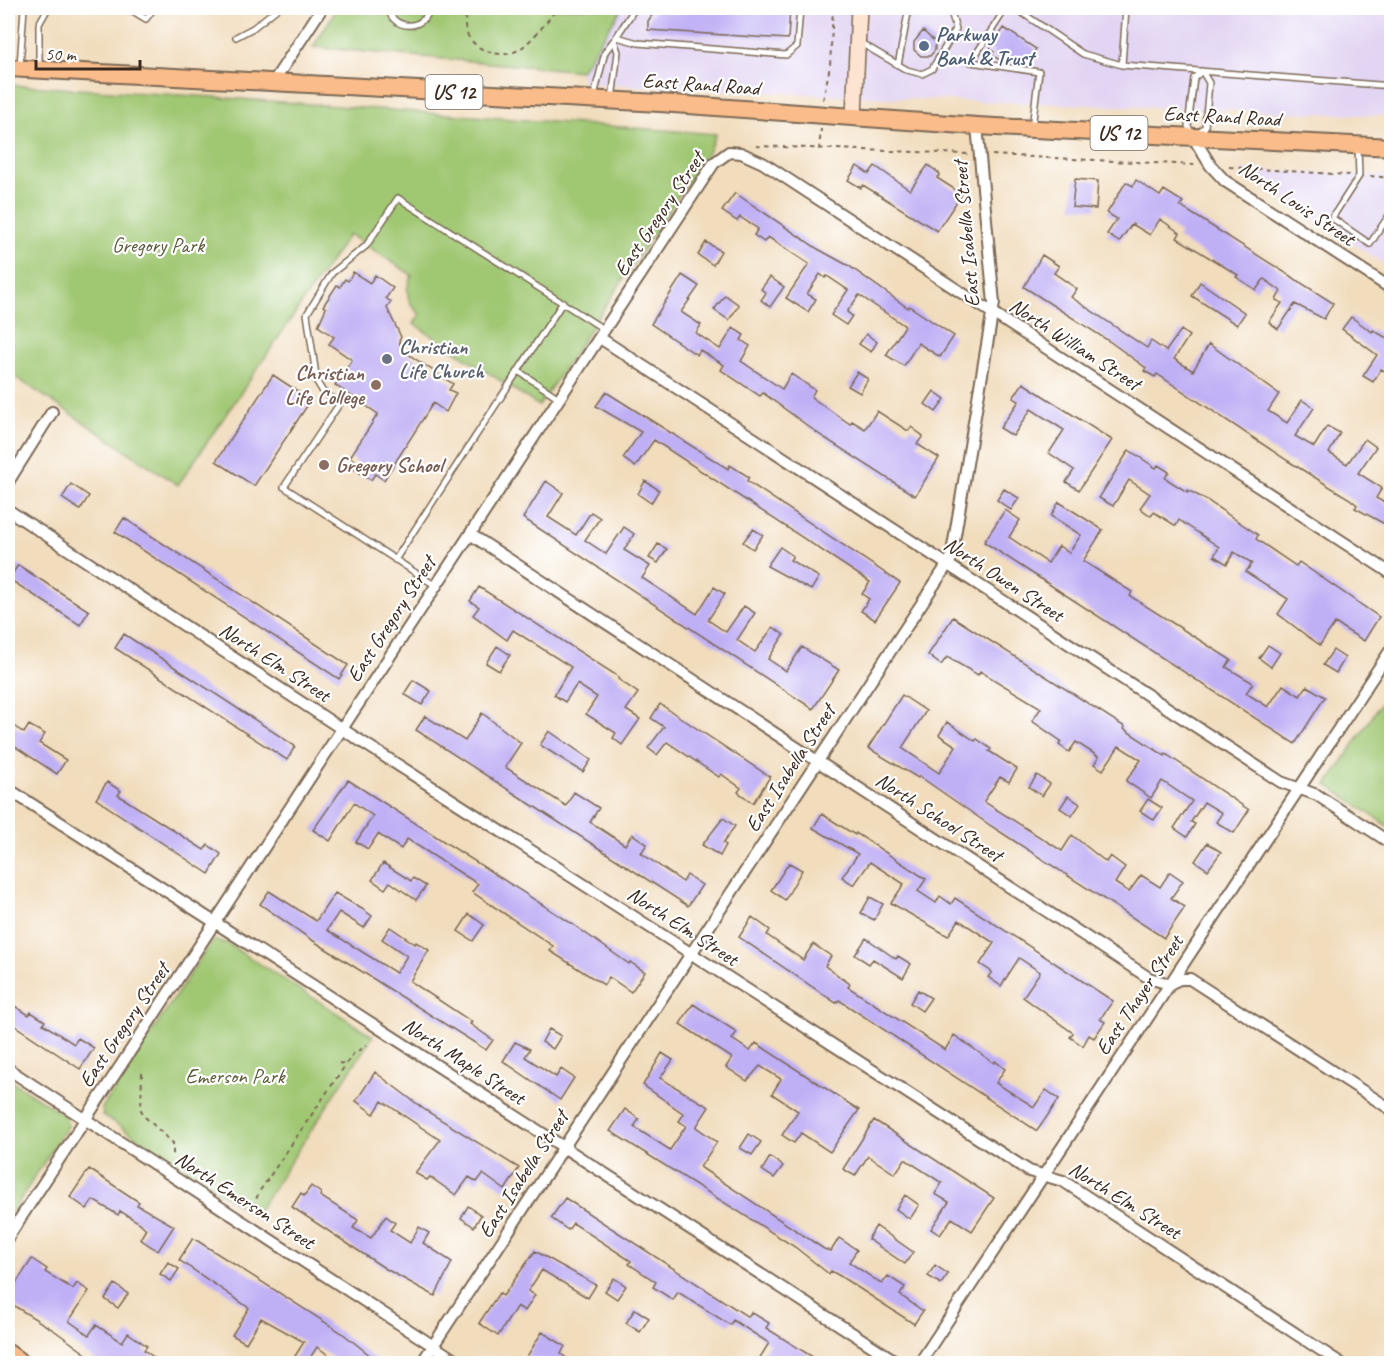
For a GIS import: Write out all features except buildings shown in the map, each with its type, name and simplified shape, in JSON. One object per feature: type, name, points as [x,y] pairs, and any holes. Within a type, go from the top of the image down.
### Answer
[{"type":"main road","name":"East Rand Road","points":[[14,68],[612,101],[977,126],[1392,147]]},
{"type":"main road","points":[[8,1353],[23,1364]]},
{"type":"street","points":[[274,81],[322,8]]},
{"type":"street","points":[[854,116],[859,8]]},
{"type":"street","name":"East Isabella Street","points":[[421,1364],[948,566],[952,555],[993,314],[994,286],[977,126]]},
{"type":"street","name":"North Louis Street","points":[[1193,137],[1211,166],[1225,181],[1389,283]]},
{"type":"street","name":"North William Street","points":[[734,152],[749,156],[1392,574]]},
{"type":"street","name":"East Gregory Street","points":[[8,1237],[714,163],[723,155],[734,152]]},
{"type":"street","name":"North Owen Street","points":[[602,334],[948,566],[1281,782],[1317,795],[1392,844]]},
{"type":"street","points":[[8,482],[52,412]]},
{"type":"street","name":"North Elm Street","points":[[8,510],[342,729],[1029,1172],[1041,1177],[1063,1180],[1342,1364]]},
{"type":"street","name":"North School Street","points":[[470,534],[1149,978],[1169,984],[1180,979],[1190,979],[1392,1110]]},
{"type":"street","name":"East Thayer Street","points":[[920,1364],[1041,1177],[1392,648]]},
{"type":"street","name":"North Maple Street","points":[[8,789],[214,924],[900,1364]]},
{"type":"street","name":"North Emerson Street","points":[[8,1069],[461,1364]]},
{"type":"lane","points":[[14,68],[24,8]]},
{"type":"lane","points":[[39,69],[39,24],[48,8]]},
{"type":"lane","points":[[128,8],[146,19],[154,8]]},
{"type":"lane","points":[[236,37],[253,28],[278,8]]},
{"type":"lane","points":[[388,8],[390,17],[400,25],[411,25],[420,22],[430,8]]},
{"type":"lane","points":[[593,100],[605,52],[635,8]]},
{"type":"lane","points":[[615,39],[638,43],[786,54],[797,46],[800,8]]},
{"type":"lane","points":[[898,64],[909,8]]},
{"type":"lane","points":[[858,42],[922,74],[932,69],[956,29],[950,8]]},
{"type":"lane","points":[[1006,8],[971,62],[1039,72],[1032,129]]},
{"type":"lane","points":[[1015,8],[1083,54],[1122,65],[1392,86]]},
{"type":"lane","points":[[1122,65],[1126,8]]},
{"type":"lane","points":[[612,101],[618,52],[615,39]]},
{"type":"lane","points":[[1203,71],[1209,83],[1205,127],[1193,137],[1188,126],[1194,78],[1203,71]]},
{"type":"lane","points":[[1358,146],[1359,176],[1332,218],[1370,244],[1392,211]]},
{"type":"lane","points":[[436,586],[284,487],[340,404],[319,387],[310,351],[307,314],[318,293],[335,270],[366,246],[398,198],[563,302],[602,334]]},
{"type":"lane","points":[[395,560],[563,302]]},
{"type":"lane","points":[[518,371],[560,398]]},
{"type":"path","points":[[470,8],[464,23],[466,35],[474,44],[499,54],[512,53],[521,48],[558,8]]},
{"type":"path","points":[[824,89],[830,66],[833,8]]},
{"type":"path","points":[[749,156],[756,145],[819,150],[968,154]]},
{"type":"path","points":[[992,155],[1194,165]]},
{"type":"path","points":[[1225,167],[1392,178]]},
{"type":"path","points":[[253,1207],[259,1192],[355,1052],[367,1045]]},
{"type":"path","points":[[339,1063],[348,1062]]},
{"type":"path","points":[[142,1073],[141,1110],[145,1117],[173,1143],[173,1156]]},
{"type":"path","points":[[8,1202],[15,1207]]},
{"type":"shaded area","points":[[622,8],[1391,8],[1391,116],[865,97],[582,83],[581,71]]},
{"type":"shaded area","points":[[1238,170],[1391,176],[1391,251],[1384,264]]},
{"type":"green space","points":[[337,8],[622,8],[581,71],[313,47]]},
{"type":"green space","name":"Gregory Park","points":[[8,85],[213,97],[716,134],[708,152],[539,406],[414,324],[420,314],[408,296],[408,286],[412,275],[349,234],[178,485],[8,372]]},
{"type":"green space","points":[[1391,688],[1391,828],[1327,785]]},
{"type":"green space","name":"Emerson Park","points":[[215,940],[228,944],[373,1036],[255,1216],[103,1115],[102,1108],[209,945]]},
{"type":"green space","points":[[8,1079],[64,1115],[68,1125],[8,1219]]},
{"type":"place","name":"Parkway Bank & Trust","points":[[924,46]]},
{"type":"place","name":"Christian Life Church","points":[[387,359]]},
{"type":"place","name":"Christian Life College","points":[[376,385]]},
{"type":"place","name":"Gregory School","points":[[324,465]]}]
